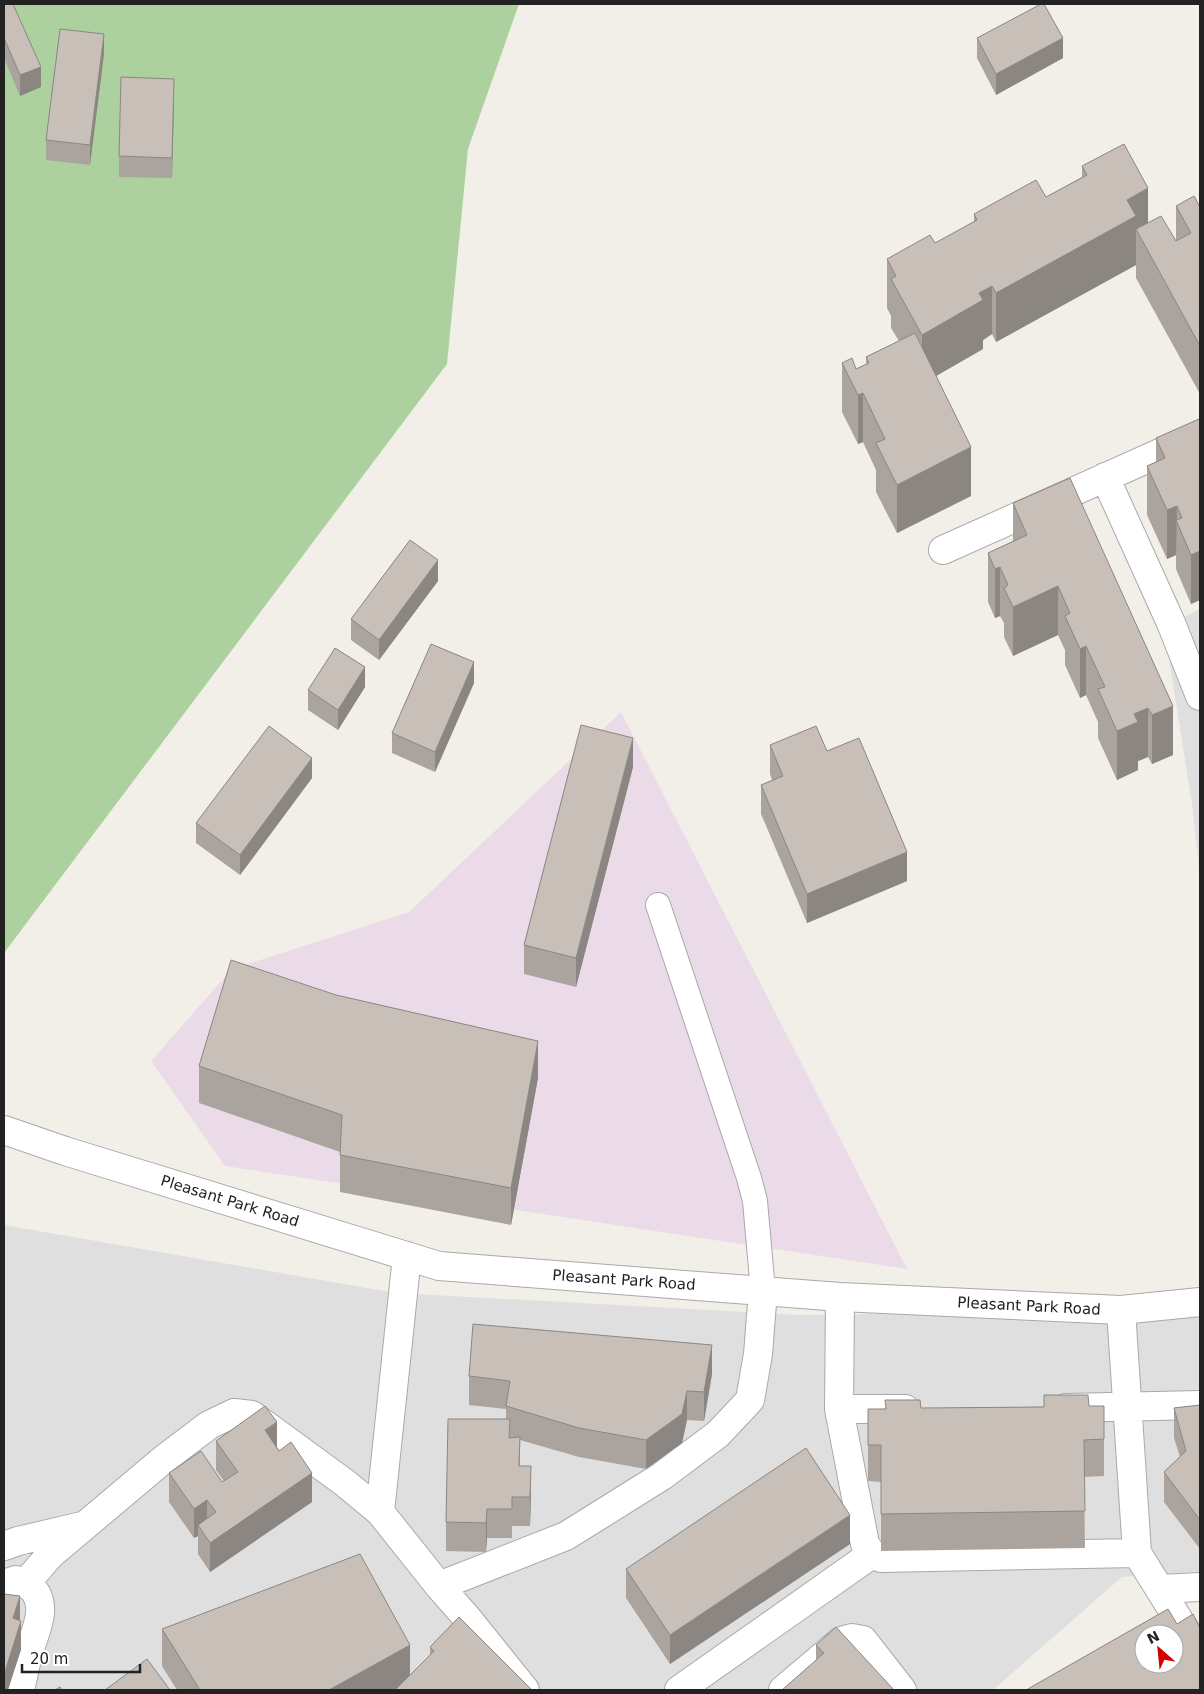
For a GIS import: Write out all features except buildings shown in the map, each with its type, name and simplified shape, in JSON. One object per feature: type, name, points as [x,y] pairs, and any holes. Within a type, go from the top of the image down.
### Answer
[{"type":"street","points":[[942,550],[1200,435]]},
{"type":"street","points":[[1104,477],[1171,623],[1200,696]]},
{"type":"street","name":"Pleasant Park Road","points":[[4,1130],[65,1151],[439,1266],[840,1297],[1121,1310],[1200,1302]]},
{"type":"street","points":[[380,1512],[407,1256]]},
{"type":"street","points":[[438,1586],[566,1536],[662,1476],[718,1434],[750,1400],[758,1354],[763,1291]]},
{"type":"street","points":[[840,1297],[839,1409],[865,1544],[872,1554],[881,1558],[1137,1553]]},
{"type":"street","points":[[1121,1310],[1137,1553],[1200,1654]]},
{"type":"street","points":[[1038,1408],[1128,1408],[1200,1405]]},
{"type":"street","points":[[839,1409],[929,1409]]},
{"type":"street","points":[[14,1584],[164,1459],[209,1426],[234,1413],[252,1415],[345,1482],[380,1512],[438,1586],[468,1619],[525,1690]]},
{"type":"street","points":[[4,1546],[18,1540],[86,1524]]},
{"type":"street","points":[[679,1690],[872,1554]]},
{"type":"street","points":[[14,1584],[32,1588],[40,1602],[40,1620],[29,1652],[20,1690]]},
{"type":"street","points":[[1160,1589],[1200,1587]]},
{"type":"street","points":[[1159,1624],[1175,1614]]},
{"type":"street","points":[[783,1690],[841,1641],[852,1638],[863,1640],[902,1690]]},
{"type":"lane","points":[[658,906],[749,1178],[755,1201],[763,1291]]},
{"type":"shaded area","points":[[1200,609],[1200,878],[1192,804],[1164,627]]},
{"type":"shaded area","points":[[621,712],[907,1269],[225,1166],[151,1061],[232,969],[409,912]]},
{"type":"shaded area","points":[[4,1225],[396,1293],[799,1315],[1200,1309],[1200,1572],[1122,1577],[993,1690],[4,1690]]},
{"type":"green space","points":[[4,4],[519,4],[468,149],[447,364],[4,953]]}]
